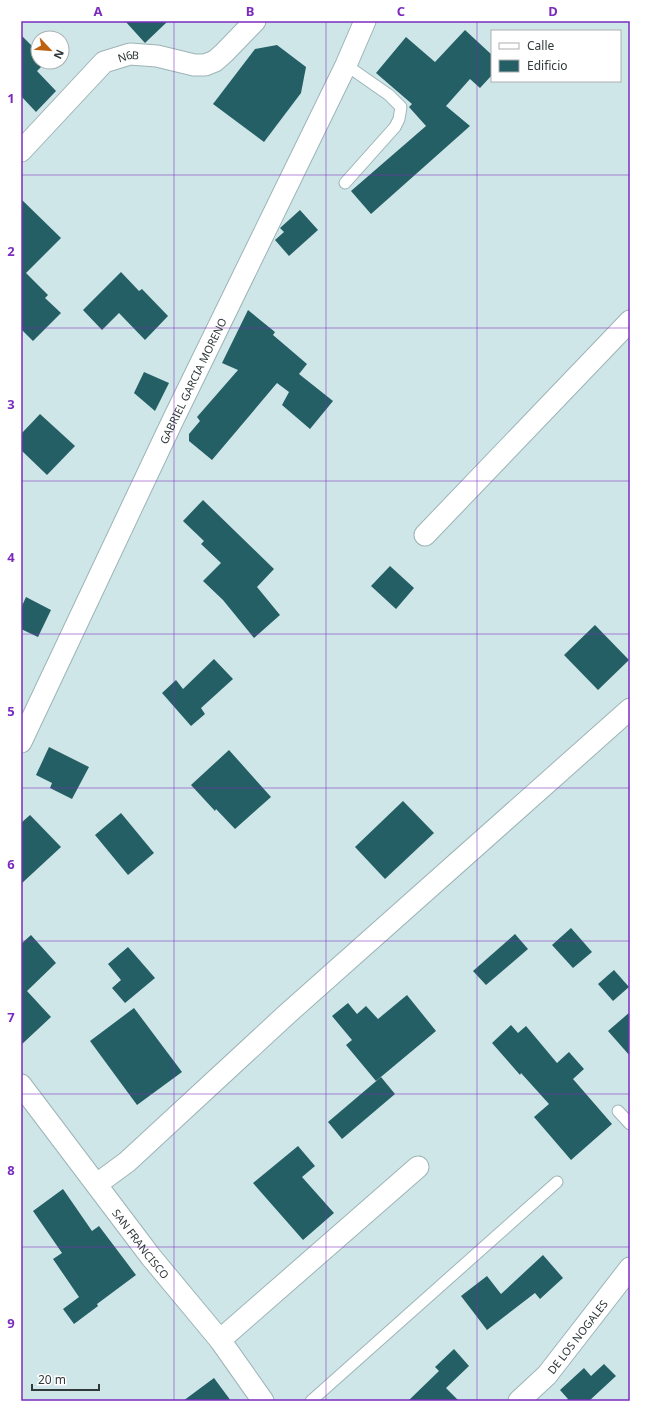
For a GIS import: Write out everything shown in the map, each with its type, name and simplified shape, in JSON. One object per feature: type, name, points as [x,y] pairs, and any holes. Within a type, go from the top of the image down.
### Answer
[{"type":"street","name":"N6B","points":[[21,151],[104,62],[130,54],[157,56],[194,65],[205,65],[215,61],[255,21]]},
{"type":"street","name":"GABRIEL GARCIA MORENO","points":[[21,742],[172,422],[366,21]]},
{"type":"street","points":[[425,535],[596,354],[630,321]]},
{"type":"street","points":[[97,1184],[127,1162],[286,1015],[630,709]]},
{"type":"street","name":"SAN FRANCISCO","points":[[21,1085],[152,1257],[220,1340],[263,1401]]},
{"type":"street","points":[[220,1340],[418,1167]]},
{"type":"street","name":"DE LOS NOGALES","points":[[519,1401],[547,1375],[630,1268]]},
{"type":"lane","points":[[345,183],[395,127],[399,119],[401,107],[389,95],[346,65]]},
{"type":"lane","points":[[618,1111],[630,1124]]},
{"type":"lane","points":[[311,1401],[557,1182]]},
{"type":"building","points":[[125,21],[168,21],[145,43]]},
{"type":"building","points":[[465,30],[491,54],[491,76],[480,88],[470,79],[446,106],[470,126],[371,214],[351,191],[426,126],[409,107],[412,104],[376,73],[406,37],[435,62]]},
{"type":"building","points":[[21,35],[30,44],[30,70],[38,70],[37,71],[56,91],[36,112],[21,96]]},
{"type":"building","points":[[277,45],[306,67],[301,93],[264,142],[213,104],[255,49]]},
{"type":"building","points":[[21,199],[61,238],[26,273],[48,295],[45,298],[61,313],[33,341],[21,329]]},
{"type":"building","points":[[300,210],[318,230],[289,256],[275,240],[284,232],[280,228]]},
{"type":"building","points":[[121,272],[139,291],[142,289],[168,316],[145,340],[119,313],[102,330],[83,310]]},
{"type":"building","points":[[248,310],[275,332],[273,335],[307,364],[299,374],[333,401],[310,429],[282,405],[289,392],[277,383],[212,460],[189,441],[189,434],[200,421],[197,417],[238,370],[222,363]]},
{"type":"building","points":[[144,372],[169,383],[155,411],[134,393]]},
{"type":"building","points":[[40,414],[75,446],[47,475],[21,450],[21,434]]},
{"type":"building","points":[[203,500],[274,569],[257,587],[280,615],[254,638],[223,600],[203,581],[221,563],[201,544],[204,541],[183,521]]},
{"type":"building","points":[[390,566],[414,588],[396,609],[371,586]]},
{"type":"building","points":[[26,597],[51,610],[38,637],[21,629],[21,608]]},
{"type":"building","points":[[595,625],[629,660],[598,690],[564,655]]},
{"type":"building","points":[[214,659],[233,679],[201,708],[205,714],[191,726],[162,693],[176,680],[183,689]]},
{"type":"building","points":[[49,747],[89,767],[72,799],[50,788],[52,783],[36,775]]},
{"type":"building","points":[[229,750],[271,797],[235,829],[216,809],[215,811],[191,785]]},
{"type":"building","points":[[403,801],[434,833],[385,879],[355,847]]},
{"type":"building","points":[[121,813],[154,853],[128,875],[95,835]]},
{"type":"building","points":[[30,815],[61,847],[21,884],[21,823]]},
{"type":"building","points":[[571,928],[592,952],[573,968],[552,945]]},
{"type":"building","points":[[515,934],[528,949],[486,985],[473,971]]},
{"type":"building","points":[[31,935],[56,963],[27,991],[51,1017],[21,1045],[21,944]]},
{"type":"building","points":[[128,947],[155,978],[125,1003],[112,988],[121,980],[108,964]]},
{"type":"building","points":[[614,970],[629,987],[613,1001],[598,984]]},
{"type":"building","points":[[407,995],[436,1031],[376,1081],[346,1045],[352,1040],[332,1016],[348,1003],[357,1014],[366,1006],[378,1019]]},
{"type":"building","points":[[134,1008],[182,1072],[137,1105],[90,1041]]},
{"type":"building","points":[[630,1012],[630,1056],[608,1031]]},
{"type":"building","points":[[511,1025],[518,1033],[526,1026],[557,1063],[569,1052],[584,1069],[573,1079],[612,1124],[571,1160],[534,1117],[549,1104],[521,1073],[520,1075],[492,1043]]},
{"type":"building","points":[[381,1077],[395,1094],[342,1139],[328,1122]]},
{"type":"building","points":[[298,1146],[315,1166],[302,1177],[334,1213],[303,1240],[253,1183]]},
{"type":"building","points":[[63,1189],[92,1231],[99,1226],[136,1275],[97,1304],[98,1306],[74,1324],[63,1309],[79,1297],[53,1259],[62,1253],[33,1211]]},
{"type":"building","points":[[543,1255],[563,1278],[540,1299],[535,1293],[487,1330],[461,1296],[487,1276],[501,1294]]},
{"type":"building","points":[[454,1349],[469,1366],[446,1388],[459,1401],[408,1401],[439,1371],[435,1367]]},
{"type":"building","points":[[604,1364],[616,1376],[589,1401],[566,1401],[568,1399],[560,1390],[584,1368],[591,1376]]},
{"type":"building","points":[[214,1378],[231,1401],[183,1401]]}]
